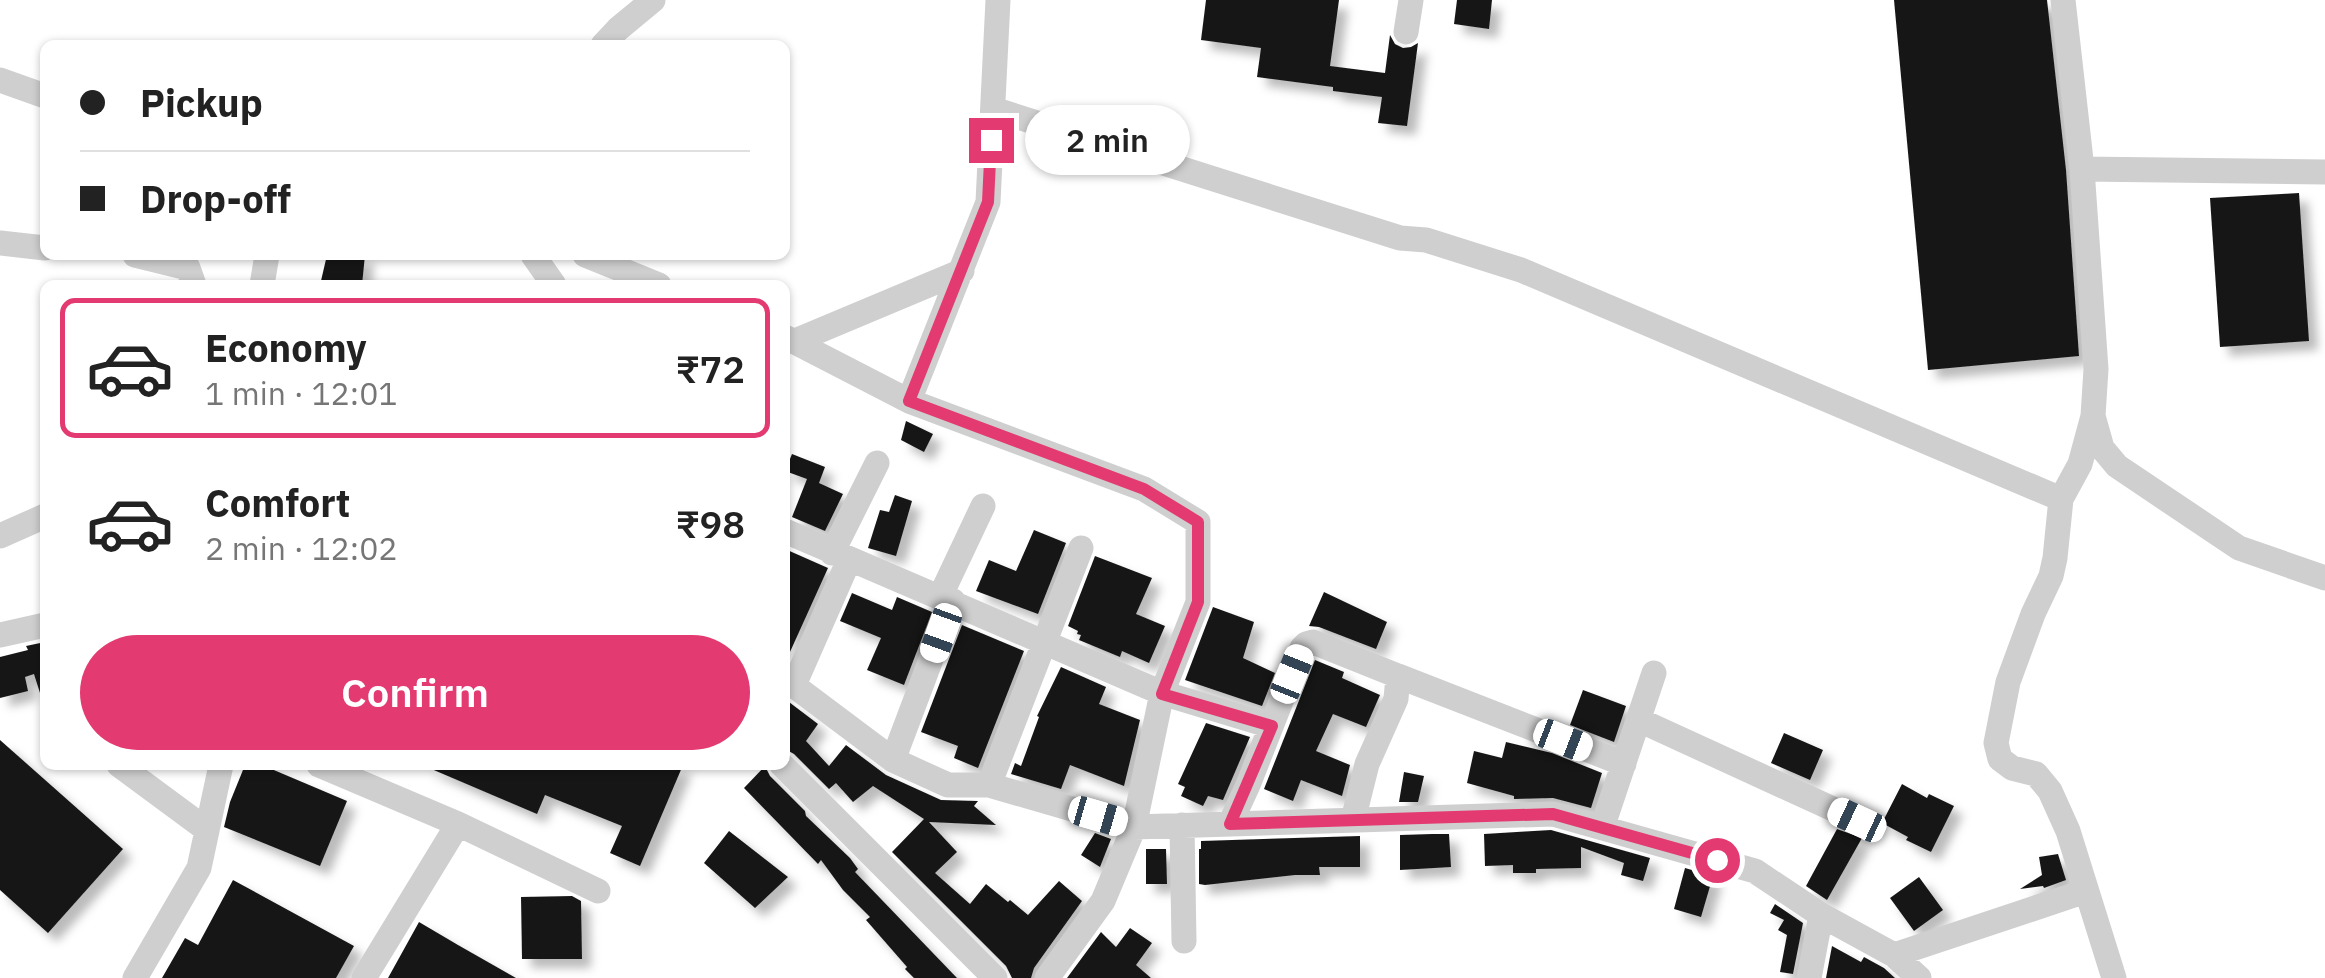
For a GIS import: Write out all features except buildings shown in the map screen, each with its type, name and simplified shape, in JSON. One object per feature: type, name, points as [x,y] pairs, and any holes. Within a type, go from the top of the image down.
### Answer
[{"type":"street","points":[[608,40],[653,0]]},
{"type":"street","points":[[909,401],[988,202],[998,0]]},
{"type":"street","points":[[1406,32],[1411,0]]},
{"type":"street","points":[[2063,0],[2082,169],[2096,370],[2094,416],[2080,464],[2061,499],[2052,576],[2008,682],[1996,743],[2000,759],[2012,768],[2036,774],[2050,791],[2068,831],[2114,978]]},
{"type":"street","points":[[0,80],[40,94]]},
{"type":"street","points":[[993,110],[1400,238],[1426,240],[1521,270],[2061,499]]},
{"type":"street","points":[[2082,169],[2325,172]]},
{"type":"street","points":[[0,242],[40,247]]},
{"type":"street","points":[[156,260],[188,268],[192,280]]},
{"type":"street","points":[[598,260],[647,280]]},
{"type":"street","points":[[790,339],[962,271]]},
{"type":"street","points":[[790,339],[909,401],[1144,489],[1198,522],[1198,602],[1162,694],[1134,827],[1104,902],[1047,978]]},
{"type":"street","points":[[2094,416],[2102,448],[2117,466],[2154,492],[2239,548],[2325,578]]},
{"type":"street","points":[[790,680],[876,463]]},
{"type":"street","points":[[894,760],[947,599],[983,506]]},
{"type":"street","points":[[0,536],[40,518]]},
{"type":"street","points":[[790,533],[1162,694],[1272,726]]},
{"type":"street","points":[[989,785],[1081,548]]},
{"type":"street","points":[[0,635],[40,626]]},
{"type":"street","points":[[1230,824],[1306,644],[1313,642],[1624,764]]},
{"type":"street","points":[[1602,828],[1654,673]]},
{"type":"street","points":[[1353,820],[1367,764],[1396,699],[1398,676]]},
{"type":"street","points":[[790,683],[894,760],[948,785],[989,785],[1134,827],[1553,814],[1755,871],[1820,915],[1894,955],[1918,978]]},
{"type":"street","points":[[1639,720],[1857,820]]},
{"type":"street","points":[[125,770],[207,830]]},
{"type":"street","points":[[136,978],[198,868],[220,770]]},
{"type":"street","points":[[332,770],[458,824],[598,892]]},
{"type":"street","points":[[787,770],[996,978]]},
{"type":"street","points":[[364,978],[458,824]]},
{"type":"street","points":[[1182,825],[1184,941]]},
{"type":"street","points":[[1894,955],[2086,891]]},
{"type":"street","points":[[1808,978],[1820,915]]},
{"type":"route","points":[[991,140],[988,202],[909,401],[1144,489],[1198,522],[1198,602],[1162,694],[1272,726],[1230,824],[1553,814],[1717,860]]}]
